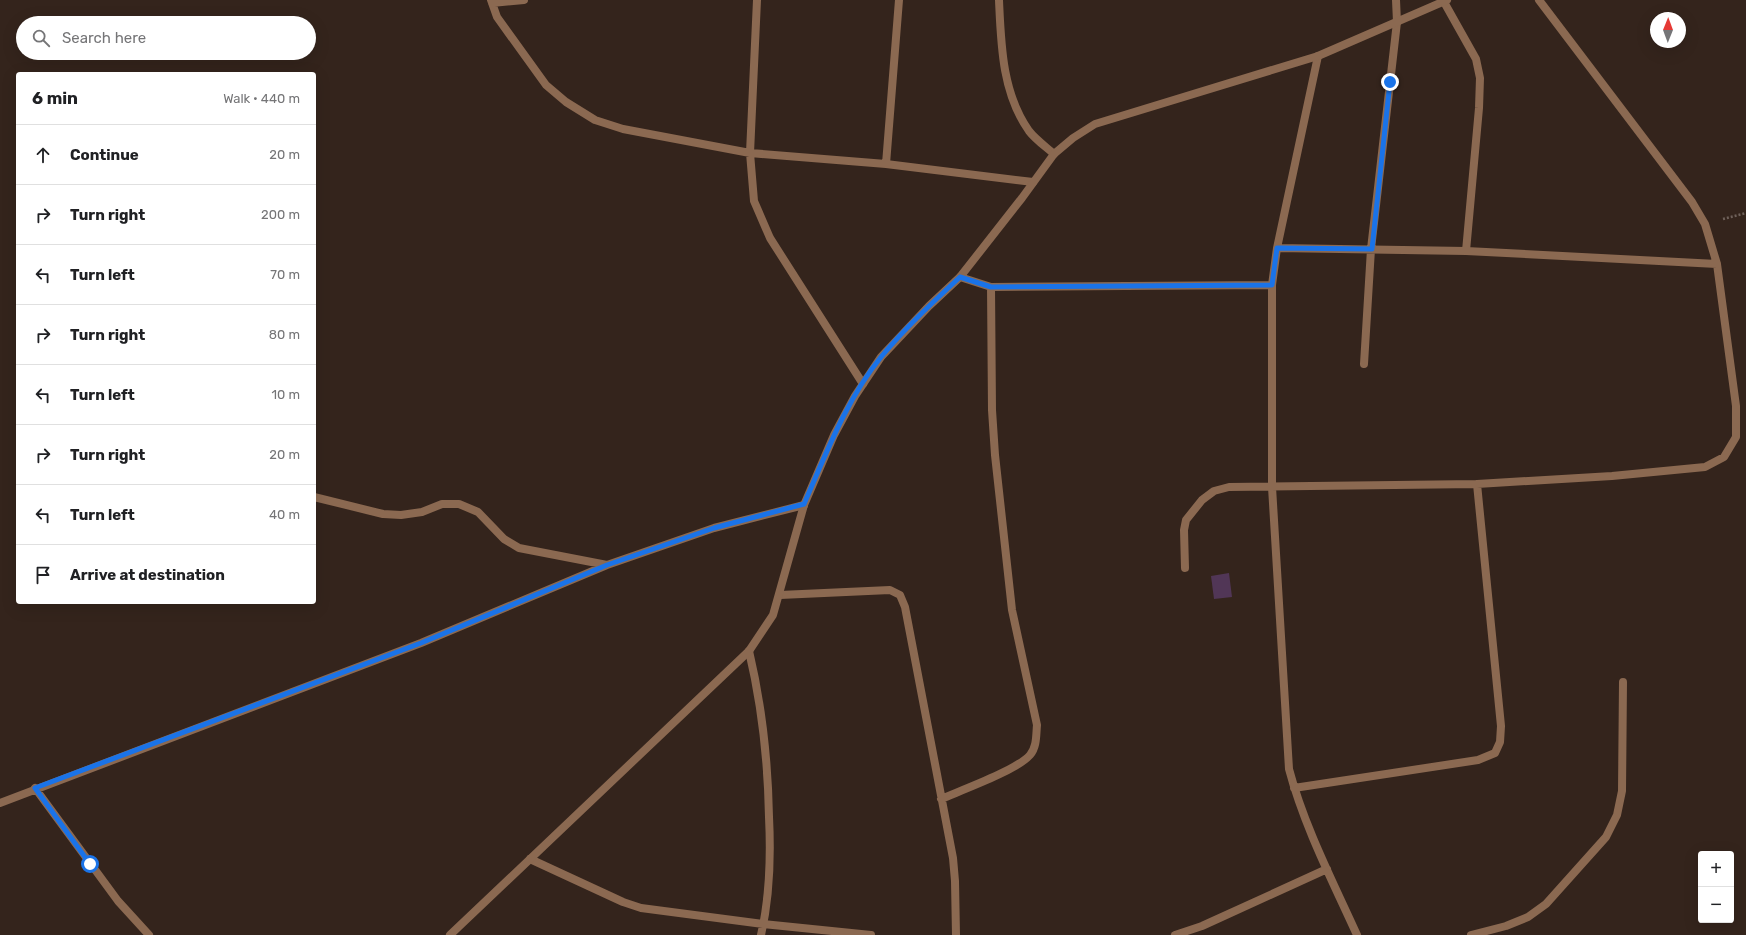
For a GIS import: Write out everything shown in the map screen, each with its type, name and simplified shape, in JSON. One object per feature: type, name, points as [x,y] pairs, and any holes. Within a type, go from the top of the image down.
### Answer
[{"type":"street","points":[[524,0],[491,1],[497,18],[546,85],[566,102],[595,120],[623,129],[750,153],[886,164],[1033,182]]},
{"type":"street","points":[[757,0],[750,153],[754,201],[770,238],[863,384]]},
{"type":"street","points":[[886,164],[899,0]]},
{"type":"street","points":[[999,0],[1000,29],[1009,92],[1017,111],[1030,132],[1054,154]]},
{"type":"street","points":[[1364,364],[1372,249],[1397,22],[1396,0]]},
{"type":"street","points":[[1185,568],[1184,530],[1186,520],[1202,500],[1214,491],[1230,487],[1477,484],[1612,476],[1705,466],[1724,457],[1736,437],[1736,406],[1717,264],[1705,224],[1692,202],[1539,0]]},
{"type":"street","points":[[450,935],[749,651],[773,615],[780,595],[804,504],[834,435],[855,396],[881,357],[929,306],[960,277],[1054,154],[1073,138],[1096,124],[1318,56],[1445,1],[1476,59],[1480,78],[1479,108],[1466,251]]},
{"type":"street","points":[[1318,56],[1277,248],[1272,285],[1272,487],[1289,769],[1294,788],[1327,869],[1357,935]]},
{"type":"street","points":[[1277,248],[1466,251],[1717,264]]},
{"type":"street","points":[[960,277],[991,287],[1272,285]]},
{"type":"street","points":[[941,799],[1013,767],[1030,755],[1036,743],[1037,725],[1012,610],[995,455],[992,410],[991,287]]},
{"type":"street","points":[[1294,788],[1478,760],[1495,753],[1500,742],[1500,726],[1477,484]]},
{"type":"street","points":[[316,497],[383,514],[401,515],[422,512],[442,504],[459,504],[478,512],[504,539],[519,548],[607,565]]},
{"type":"street","points":[[0,803],[35,788],[421,643],[607,565],[714,528],[804,504]]},
{"type":"street","points":[[780,595],[890,590],[900,595],[905,606],[953,858],[956,935]]},
{"type":"street","points":[[749,651],[760,696],[768,777],[770,860],[768,895],[761,935]]},
{"type":"street","points":[[1471,935],[1506,926],[1528,917],[1546,904],[1606,837],[1617,815],[1622,791],[1623,682]]},
{"type":"street","points":[[35,788],[118,901],[149,935]]},
{"type":"street","points":[[530,859],[623,902],[641,908],[763,924],[870,935]]},
{"type":"street","points":[[1175,935],[1202,926],[1327,869]]},
{"type":"path","points":[[1705,224],[1746,213]]},
{"type":"building","points":[[1229,573],[1232,597],[1214,599],[1211,576]]},
{"type":"route","points":[[90,864],[35,788],[421,643],[607,565],[714,528],[804,504],[834,435],[855,396],[881,357],[929,306],[960,277],[991,287],[1272,285],[1277,248],[1372,249],[1390,82]]}]
